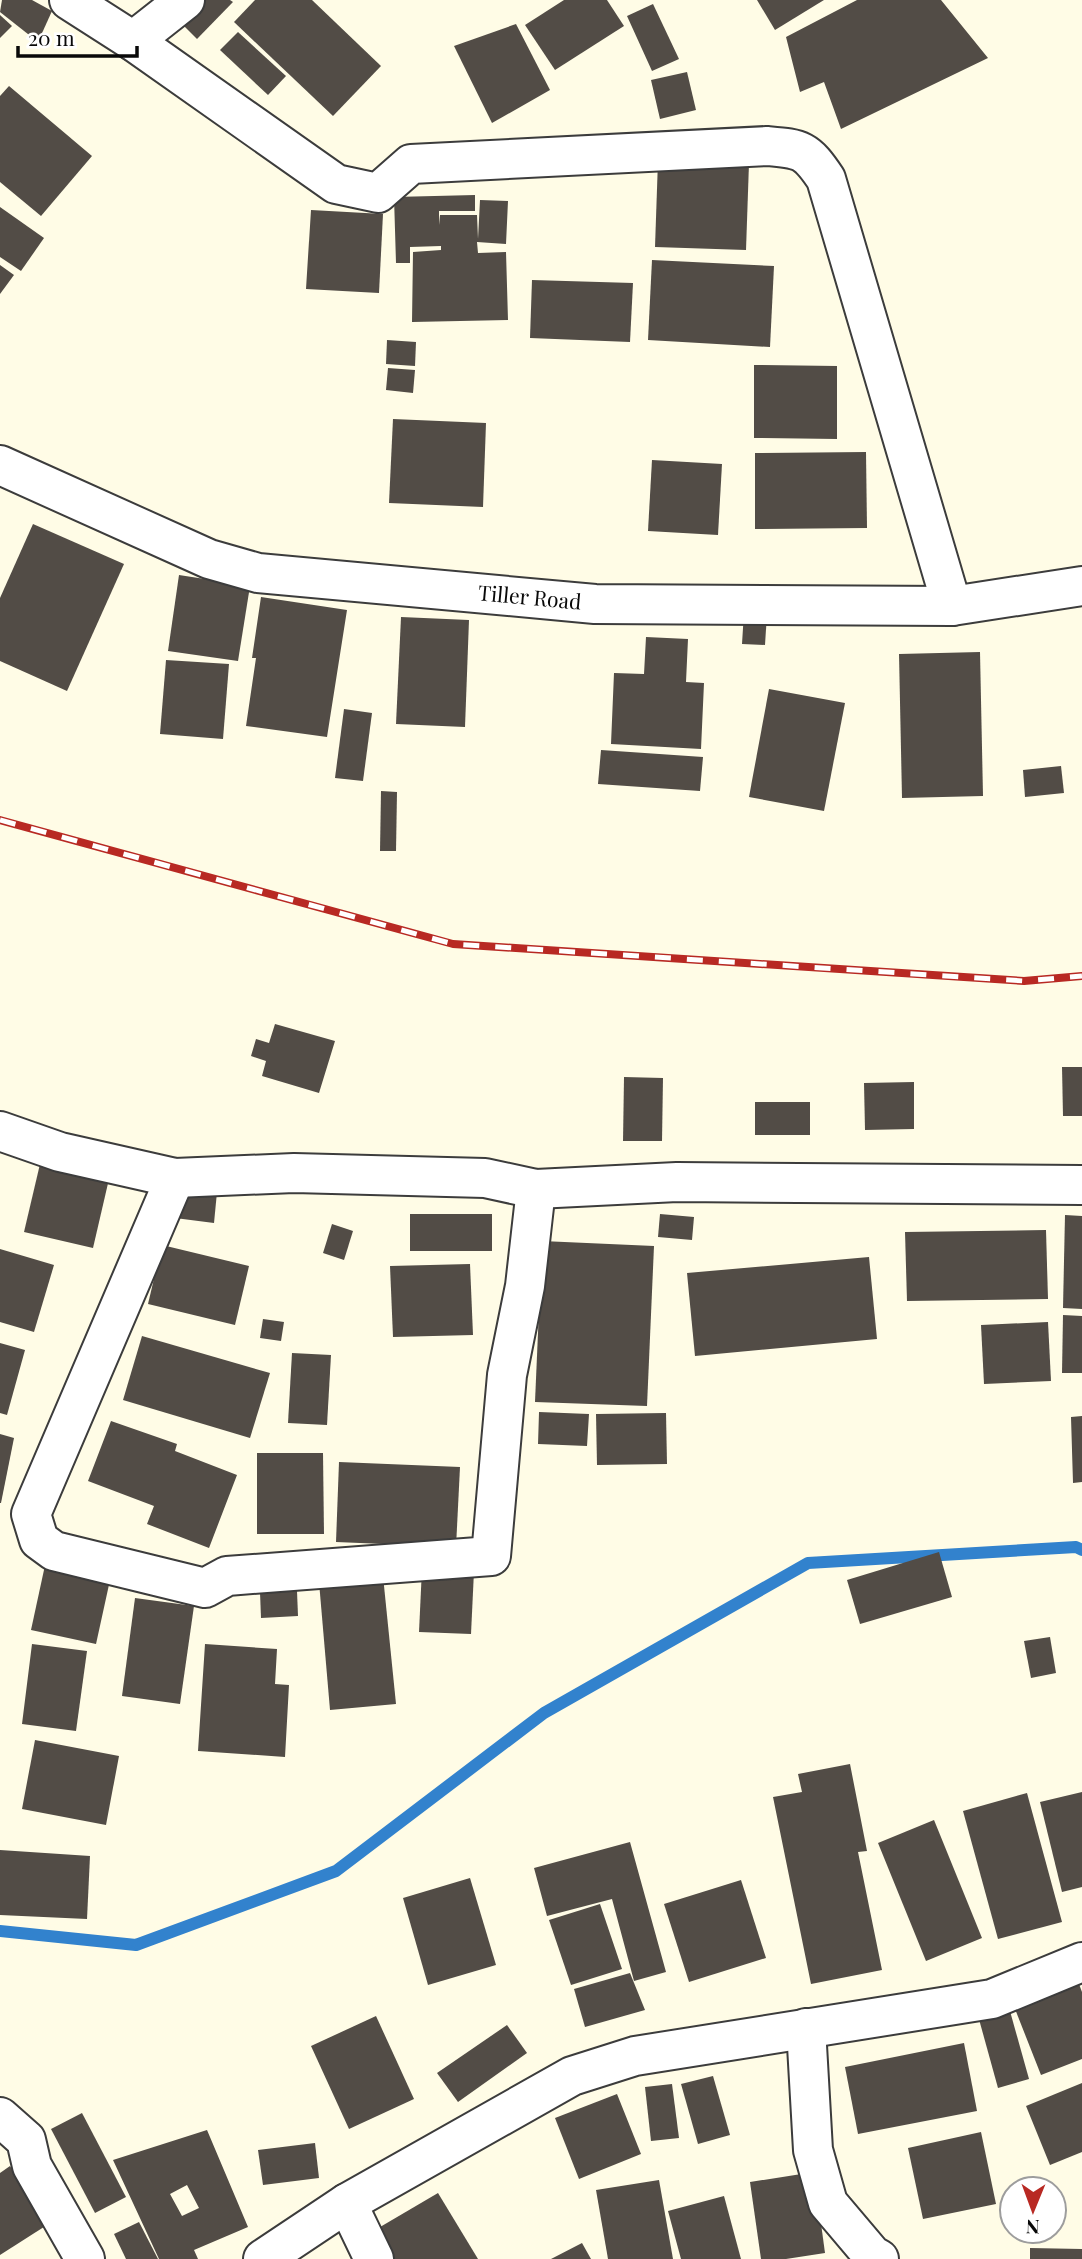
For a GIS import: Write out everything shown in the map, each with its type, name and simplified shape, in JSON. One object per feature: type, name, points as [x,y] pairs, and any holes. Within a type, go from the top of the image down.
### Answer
[{"type":"street","points":[[69,0],[133,41],[336,184],[378,193],[411,164],[767,146],[797,149],[813,160],[826,178],[952,606]]},
{"type":"street","points":[[133,41],[186,0]]},
{"type":"street","name":"Tiller Road","points":[[0,465],[209,559],[258,573],[595,604],[952,606],[1082,586]]},
{"type":"street","points":[[0,1130],[60,1152],[175,1178],[294,1172],[485,1178],[536,1189],[677,1182],[1082,1185]]},
{"type":"street","points":[[175,1178],[31,1514],[39,1540],[54,1551],[205,1588],[227,1576],[491,1556],[507,1375],[525,1286],[536,1189]]},
{"type":"street","points":[[263,2259],[347,2203],[572,2077],[635,2056],[992,1999],[1082,1962]]},
{"type":"street","points":[[806,2028],[813,2150],[828,2203],[872,2255],[879,2259]]},
{"type":"street","points":[[0,2117],[26,2140],[32,2166],[85,2259]]},
{"type":"street","points":[[347,2203],[374,2259]]},
{"type":"building","points":[[2,0],[32,0],[52,11],[38,42],[0,12]]},
{"type":"building","points":[[199,0],[233,2],[197,39],[179,21]]},
{"type":"building","points":[[255,0],[312,0],[381,66],[333,116],[234,22]]},
{"type":"building","points":[[564,0],[607,0],[624,26],[555,70],[525,25]]},
{"type":"building","points":[[757,0],[824,0],[775,30]]},
{"type":"building","points":[[857,0],[941,0],[988,58],[841,129],[824,82],[800,92],[786,37]]},
{"type":"building","points":[[653,4],[679,59],[652,71],[627,16]]},
{"type":"building","points":[[0,15],[12,26],[0,38]]},
{"type":"building","points":[[516,24],[550,90],[492,123],[454,46]]},
{"type":"building","points":[[238,32],[286,76],[268,95],[220,50]]},
{"type":"building","points":[[687,72],[696,110],[660,119],[651,80]]},
{"type":"building","points":[[9,86],[92,156],[41,216],[0,182],[0,96]]},
{"type":"building","points":[[658,160],[749,163],[746,250],[655,247]]},
{"type":"building","points":[[475,195],[475,211],[439,211],[439,225],[440,215],[477,215],[478,239],[480,200],[508,201],[506,244],[477,242],[478,253],[506,252],[508,320],[412,322],[413,252],[441,250],[441,246],[410,247],[410,263],[396,263],[394,197]]},
{"type":"building","points":[[0,207],[44,238],[21,271],[0,257]]},
{"type":"building","points":[[311,210],[383,214],[379,293],[306,289]]},
{"type":"building","points":[[652,260],[774,266],[770,347],[648,340]]},
{"type":"building","points":[[0,265],[14,275],[0,294]]},
{"type":"building","points":[[532,280],[633,283],[630,342],[530,338]]},
{"type":"building","points":[[387,340],[416,342],[415,366],[386,364]]},
{"type":"building","points":[[754,365],[837,366],[837,439],[754,438]]},
{"type":"building","points":[[388,368],[415,370],[413,393],[386,390]]},
{"type":"building","points":[[393,419],[486,423],[483,507],[389,503]]},
{"type":"building","points":[[866,452],[867,528],[755,529],[755,453]]},
{"type":"building","points":[[652,460],[722,464],[718,535],[648,531]]},
{"type":"building","points":[[33,524],[124,564],[67,691],[0,661],[0,598]]},
{"type":"building","points":[[179,575],[250,586],[238,661],[168,651]]},
{"type":"building","points":[[261,597],[347,610],[327,737],[246,726]]},
{"type":"building","points":[[744,612],[767,614],[765,645],[742,644]]},
{"type":"building","points":[[401,617],[469,620],[465,727],[396,724]]},
{"type":"building","points":[[646,637],[688,639],[686,682],[704,683],[701,749],[611,744],[614,673],[644,674]]},
{"type":"building","points":[[980,652],[983,796],[902,798],[899,654]]},
{"type":"building","points":[[166,660],[229,664],[223,739],[160,734]]},
{"type":"building","points":[[769,689],[845,703],[824,811],[749,797]]},
{"type":"building","points":[[344,709],[372,713],[363,781],[335,778]]},
{"type":"building","points":[[601,750],[703,757],[700,791],[598,784]]},
{"type":"building","points":[[1061,766],[1064,793],[1025,797],[1023,770]]},
{"type":"building","points":[[381,791],[397,792],[396,851],[380,851]]},
{"type":"building","points":[[275,1024],[335,1041],[319,1093],[262,1076],[266,1061],[251,1056],[256,1039],[269,1043]]},
{"type":"building","points":[[1062,1067],[1082,1067],[1082,1116],[1063,1116]]},
{"type":"building","points":[[624,1077],[663,1078],[662,1141],[623,1141]]},
{"type":"building","points":[[914,1082],[914,1129],[865,1130],[864,1083]]},
{"type":"building","points":[[755,1102],[810,1102],[810,1135],[755,1135]]},
{"type":"building","points":[[40,1164],[109,1179],[93,1248],[24,1232]]},
{"type":"building","points":[[179,1187],[217,1192],[214,1223],[175,1218]]},
{"type":"building","points":[[410,1214],[492,1214],[492,1251],[410,1251]]},
{"type":"building","points":[[660,1214],[694,1217],[692,1240],[658,1237]]},
{"type":"building","points":[[1065,1215],[1082,1216],[1082,1309],[1063,1308]]},
{"type":"building","points":[[332,1224],[353,1231],[344,1260],[323,1253]]},
{"type":"building","points":[[1046,1230],[1048,1299],[907,1301],[905,1232]]},
{"type":"building","points":[[542,1241],[654,1246],[647,1406],[535,1402]]},
{"type":"building","points":[[162,1245],[249,1266],[235,1325],[148,1304]]},
{"type":"building","points":[[0,1249],[54,1265],[34,1332],[0,1322]]},
{"type":"building","points":[[869,1257],[877,1339],[695,1356],[687,1273]]},
{"type":"building","points":[[470,1264],[473,1335],[393,1337],[390,1266]]},
{"type":"building","points":[[1063,1315],[1082,1316],[1082,1373],[1062,1373]]},
{"type":"building","points":[[263,1319],[284,1322],[281,1341],[260,1338]]},
{"type":"building","points":[[1048,1322],[1051,1381],[984,1384],[981,1325]]},
{"type":"building","points":[[142,1336],[270,1373],[250,1438],[123,1400]]},
{"type":"building","points":[[0,1343],[25,1350],[7,1415],[0,1413]]},
{"type":"building","points":[[292,1353],[331,1355],[327,1425],[288,1423]]},
{"type":"building","points":[[539,1412],[589,1414],[587,1446],[538,1444]]},
{"type":"building","points":[[666,1413],[667,1464],[597,1465],[596,1414]]},
{"type":"building","points":[[1082,1416],[1082,1482],[1073,1483],[1071,1417]]},
{"type":"building","points":[[111,1421],[177,1444],[175,1451],[237,1475],[209,1548],[147,1524],[154,1506],[88,1481]]},
{"type":"building","points":[[0,1434],[14,1438],[1,1503],[0,1503]]},
{"type":"building","points":[[257,1453],[323,1453],[324,1534],[257,1534]]},
{"type":"building","points":[[339,1462],[460,1467],[456,1547],[336,1542]]},
{"type":"building","points":[[939,1552],[952,1597],[860,1624],[847,1580]]},
{"type":"building","points":[[47,1556],[112,1571],[96,1644],[31,1630]]},
{"type":"building","points":[[422,1568],[474,1571],[471,1634],[419,1632]]},
{"type":"building","points":[[383,1576],[396,1704],[330,1710],[319,1582]]},
{"type":"building","points":[[297,1591],[298,1616],[261,1618],[260,1592]]},
{"type":"building","points":[[135,1598],[194,1606],[180,1704],[122,1696]]},
{"type":"building","points":[[1050,1637],[1056,1673],[1031,1678],[1024,1641]]},
{"type":"building","points":[[32,1644],[87,1651],[76,1731],[22,1724]]},
{"type":"building","points":[[205,1644],[277,1649],[275,1684],[289,1685],[285,1757],[198,1751]]},
{"type":"building","points":[[35,1740],[119,1756],[106,1825],[22,1809]]},
{"type":"building","points":[[850,1764],[867,1851],[858,1852],[882,1970],[811,1984],[773,1797],[802,1792],[798,1774]]},
{"type":"building","points":[[1082,1792],[1082,1887],[1062,1892],[1040,1802]]},
{"type":"building","points":[[1027,1793],[1062,1922],[998,1939],[963,1811]]},
{"type":"building","points":[[934,1820],[982,1938],[926,1961],[878,1843]]},
{"type":"building","points":[[630,1842],[666,1972],[634,1981],[612,1899],[547,1916],[534,1868]]},
{"type":"building","points":[[0,1850],[90,1856],[87,1919],[0,1915]]},
{"type":"building","points":[[470,1878],[496,1965],[428,1985],[403,1898]]},
{"type":"building","points":[[741,1880],[766,1958],[689,1982],[664,1904]]},
{"type":"building","points":[[600,1904],[622,1969],[571,1985],[549,1920]]},
{"type":"building","points":[[630,1973],[645,2010],[585,2027],[574,1989]]},
{"type":"building","points":[[1079,1984],[1082,1992],[1082,2059],[1041,2075],[1015,2009]]},
{"type":"building","points":[[1008,2004],[1029,2079],[998,2088],[977,2012]]},
{"type":"building","points":[[376,2016],[414,2099],[349,2129],[311,2046]]},
{"type":"building","points":[[507,2025],[527,2053],[458,2102],[437,2073]]},
{"type":"building","points":[[964,2043],[977,2111],[858,2134],[845,2067]]},
{"type":"building","points":[[713,2076],[730,2135],[698,2144],[681,2084]]},
{"type":"building","points":[[1082,2083],[1082,2152],[1050,2165],[1026,2106]]},
{"type":"building","points":[[672,2084],[679,2138],[651,2141],[645,2087]]},
{"type":"building","points":[[617,2094],[641,2154],[579,2179],[555,2118]]},
{"type":"building","points":[[82,2113],[126,2197],[95,2213],[51,2129]]},
{"type":"building","points":[[207,2130],[248,2227],[194,2250],[198,2259],[159,2259],[113,2160]],"holes":[[[187,2185],[199,2208],[182,2216],[170,2194]]]},
{"type":"building","points":[[981,2132],[996,2204],[923,2219],[908,2148]]},
{"type":"building","points":[[315,2143],[319,2178],[263,2185],[258,2150]]},
{"type":"building","points":[[10,2166],[47,2225],[0,2255],[0,2173]]},
{"type":"building","points":[[814,2172],[825,2253],[786,2259],[761,2259],[750,2182]]},
{"type":"building","points":[[659,2180],[673,2259],[608,2259],[596,2190]]},
{"type":"building","points":[[438,2193],[478,2259],[392,2259],[375,2230]]},
{"type":"building","points":[[724,2196],[741,2259],[681,2259],[668,2211]]},
{"type":"building","points":[[139,2222],[158,2259],[126,2259],[114,2234]]},
{"type":"building","points":[[582,2243],[591,2259],[551,2259]]},
{"type":"building","points":[[1030,2248],[1082,2249],[1082,2259],[1030,2259]]},
{"type":"waterway","points":[[0,1931],[136,1945],[336,1871],[544,1713],[808,1563],[1076,1547],[1082,1550]]},
{"type":"railway","points":[[0,820],[453,944],[1024,981],[1082,976]]}]
